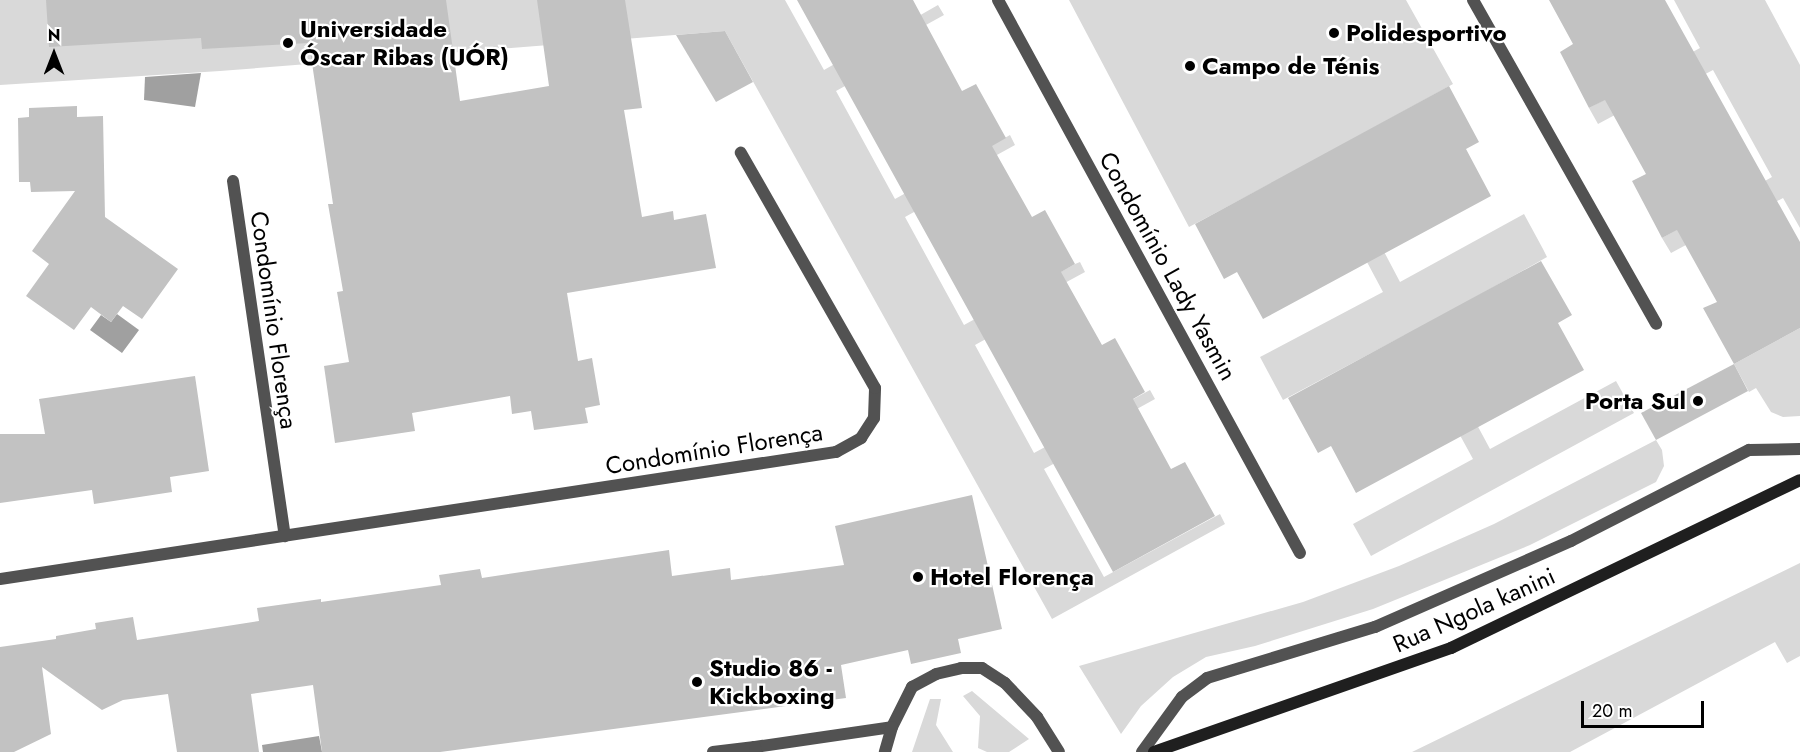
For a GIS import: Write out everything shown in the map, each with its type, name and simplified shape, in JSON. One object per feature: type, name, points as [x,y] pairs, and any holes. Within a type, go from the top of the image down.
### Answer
[{"type":"main road","name":"Rua Ngola kanini","points":[[1154,752],[1451,648],[1800,480]]},
{"type":"lane","name":"Condomínio Lady Yasmin","points":[[998,0],[1300,553]]},
{"type":"lane","points":[[1473,0],[1656,324]]},
{"type":"lane","name":"Condomínio Florença","points":[[0,579],[836,452],[861,438],[874,418],[875,388],[741,153]]},
{"type":"lane","name":"Condomínio Florença","points":[[232,181],[285,536]]},
{"type":"lane","points":[[1142,752],[1182,697],[1207,678],[1375,627],[1571,542],[1749,450],[1800,449]]},
{"type":"lane","points":[[885,752],[892,728],[912,687],[936,674],[982,668],[1005,683],[1037,717],[1059,752]]},
{"type":"lane","points":[[713,752],[755,749],[892,728]]},
{"type":"shaded area","points":[[0,0],[785,0],[824,70],[938,5],[944,15],[886,47],[892,60],[836,91],[895,199],[1010,135],[1015,145],[957,177],[961,186],[905,217],[964,325],[1080,262],[1085,272],[1026,304],[1031,314],[975,345],[1034,453],[1150,390],[1155,399],[1097,431],[1101,438],[1044,469],[1104,577],[1220,514],[1225,524],[1052,619],[725,31],[220,71],[0,85]]},
{"type":"shaded area","points":[[1069,0],[1406,0],[1453,84],[1331,151],[1400,282],[1524,214],[1543,249],[1547,257],[1424,326],[1490,449],[1616,381],[1634,413],[1371,556],[1353,524],[1473,459],[1405,335],[1283,400],[1260,357],[1383,292],[1313,161],[1189,227]]},
{"type":"shaded area","points":[[1674,0],[1765,0],[1800,65],[1800,228],[1783,198],[1727,228],[1725,224],[1671,253],[1662,238],[1772,177],[1713,70],[1656,100],[1652,95],[1598,124],[1589,108],[1700,48]]},
{"type":"shaded area","points":[[201,73],[195,107],[144,100],[145,77]]},
{"type":"shaded area","points":[[117,314],[139,330],[122,353],[90,330],[101,315],[111,322]]},
{"type":"shaded area","points":[[1800,328],[1800,416],[1783,417],[1771,412],[1756,388],[1749,392],[1734,364]]},
{"type":"shaded area","points":[[1656,440],[1662,450],[1664,466],[1656,482],[1530,545],[1373,609],[1255,646],[1206,657],[1173,677],[1141,706],[1121,734],[1079,666],[1303,602],[1399,566],[1494,524]]},
{"type":"shaded area","points":[[1800,563],[1800,656],[1787,663],[1775,642],[1570,752],[1412,752]]},
{"type":"shaded area","points":[[972,691],[1029,739],[1009,752],[987,752],[978,748],[980,716],[963,696]]},
{"type":"shaded area","points":[[930,699],[941,699],[936,725],[953,752],[912,752]]},
{"type":"shaded area","points":[[319,736],[322,752],[263,752],[262,745]]},
{"type":"building","points":[[46,0],[446,0],[460,101],[549,86],[537,0],[625,0],[642,108],[624,110],[642,217],[673,211],[674,220],[706,214],[716,268],[567,293],[578,361],[592,358],[600,405],[585,408],[588,423],[534,430],[531,411],[512,414],[510,396],[412,413],[415,431],[335,443],[324,366],[349,362],[337,292],[343,291],[328,204],[333,204],[309,43],[202,49],[201,38],[49,47]]},
{"type":"building","points":[[797,0],[913,0],[962,91],[976,84],[1006,138],[992,146],[1032,217],[1045,210],[1075,264],[1061,272],[1102,345],[1115,338],[1145,392],[1133,399],[1171,469],[1185,462],[1215,516],[1113,572]]},
{"type":"building","points":[[1549,0],[1665,0],[1800,242],[1800,328],[1734,364],[1703,308],[1717,302],[1677,230],[1662,238],[1632,181],[1646,174],[1605,100],[1589,108],[1560,52],[1573,44]]},
{"type":"building","points":[[725,31],[753,82],[716,102],[676,35]]},
{"type":"building","points":[[1449,86],[1479,142],[1466,149],[1491,196],[1263,319],[1237,272],[1224,279],[1195,224]]},
{"type":"building","points":[[77,106],[77,117],[103,116],[105,217],[178,269],[142,319],[123,306],[111,322],[91,307],[74,330],[26,296],[49,264],[32,251],[75,191],[31,192],[30,182],[19,182],[18,118],[29,117],[29,108]]},
{"type":"building","points":[[1541,261],[1572,315],[1558,323],[1584,370],[1356,493],[1331,446],[1318,453],[1288,398]]},
{"type":"building","name":"Porta Sul","points":[[1734,364],[1748,391],[1656,440],[1641,413]]},
{"type":"building","points":[[195,376],[209,471],[170,477],[172,492],[94,504],[92,490],[0,503],[0,434],[45,434],[39,399]]},
{"type":"building","points":[[972,495],[1002,629],[958,639],[961,653],[911,664],[908,650],[841,665],[846,698],[440,752],[322,752],[313,685],[251,694],[259,752],[177,752],[168,694],[123,700],[102,710],[42,667],[51,734],[14,752],[0,752],[0,647],[56,639],[56,636],[96,629],[95,623],[133,617],[137,640],[259,621],[257,608],[321,599],[321,602],[441,585],[439,575],[480,569],[482,578],[669,550],[672,576],[730,568],[731,580],[844,565],[835,526]]},
{"type":"place","name":"Polidesportivo","points":[[1334,33]]},
{"type":"place","name":"Universidade Óscar Ribas (UÓR)","points":[[288,43]]},
{"type":"place","name":"Campo de Ténis","points":[[1190,66]]},
{"type":"place","name":"Porta Sul","points":[[1698,401]]},
{"type":"place","name":"Hotel Florença","points":[[918,577]]},
{"type":"place","name":"Studio 86 - Kickboxing","points":[[697,682]]}]
